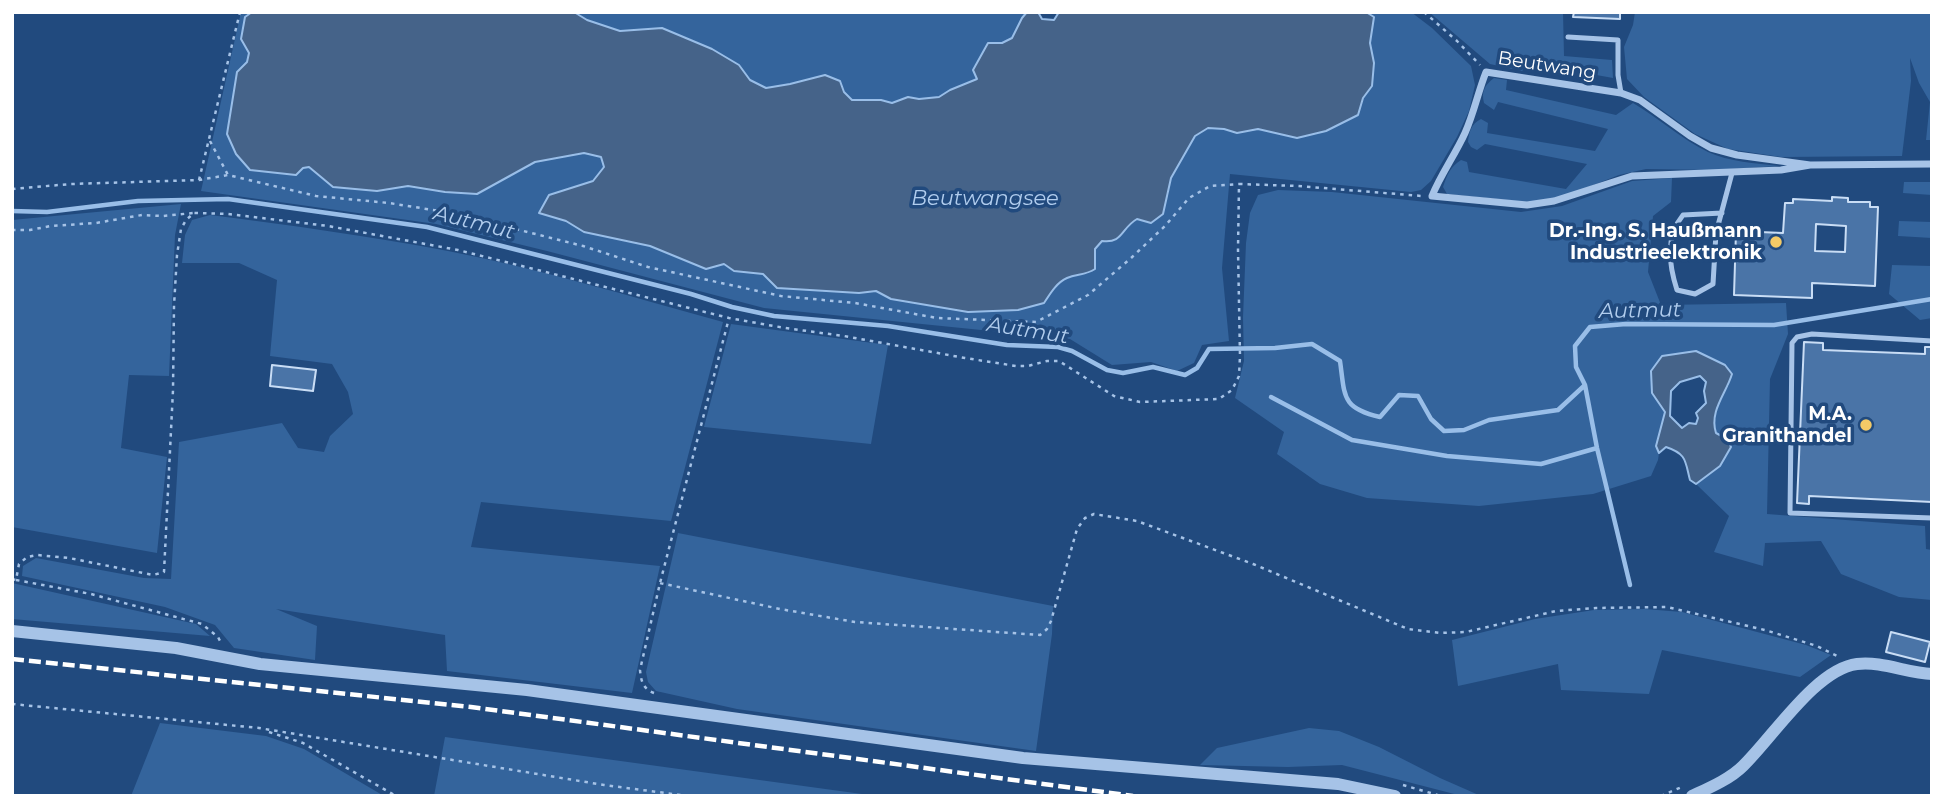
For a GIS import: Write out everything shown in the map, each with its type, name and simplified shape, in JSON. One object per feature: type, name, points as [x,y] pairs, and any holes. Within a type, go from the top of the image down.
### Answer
[{"type":"street","name":"Beutwang","points":[[1810,164],[1780,170],[1632,176],[1554,201],[1527,205],[1432,196],[1474,111],[1486,72],[1621,93],[1640,100],[1711,148],[1737,155],[1810,164],[1932,164]]},
{"type":"street","points":[[12,631],[176,648],[260,664],[527,690],[1023,758],[1189,771],[1317,790],[1339,784],[1395,796]]},
{"type":"street","points":[[1692,796],[1741,768],[1812,690],[1845,667],[1875,664],[1932,674]]},
{"type":"lane","points":[[1568,37],[1618,40],[1621,93]]},
{"type":"lane","points":[[1722,213],[1683,215],[1674,226],[1670,270],[1677,290],[1695,294],[1713,284],[1716,233],[1722,213],[1732,173]]},
{"type":"lane","points":[[1932,341],[1812,334],[1797,337],[1792,343],[1790,513],[1932,518]]},
{"type":"path","points":[[199,180],[240,12]]},
{"type":"path","points":[[1423,12],[1457,41],[1486,72]]},
{"type":"path","points":[[209,140],[228,175]]},
{"type":"path","points":[[12,189],[71,184],[199,180],[228,175],[316,196],[452,213],[583,246],[648,267],[781,296],[855,303],[937,318],[1036,322],[1088,295],[1147,243],[1189,198],[1210,186],[1298,186],[1432,196]]},
{"type":"path","points":[[12,230],[96,223],[142,215],[194,213],[328,226],[458,250],[729,318],[1016,366],[1028,366],[1047,360],[1059,361],[1114,396],[1140,402],[1219,399],[1232,390],[1239,376],[1239,184]]},
{"type":"path","points":[[194,213],[186,219],[181,229],[177,255],[164,572],[153,575],[69,558],[37,555],[27,557],[19,564],[14,579],[90,594],[202,624],[218,637],[229,658]]},
{"type":"path","points":[[655,694],[648,691],[641,681],[640,670],[729,318]]},
{"type":"path","points":[[660,583],[855,622],[1040,635],[1051,621],[1077,529],[1084,519],[1094,514],[1115,516],[1150,526],[1253,564],[1408,628],[1440,633],[1466,632],[1556,611],[1667,607],[1765,630],[1817,646],[1839,658]]},
{"type":"path","points":[[12,704],[259,729],[688,796]]},
{"type":"path","points":[[259,729],[303,743],[396,796]]},
{"type":"shaded area","points":[[241,12],[252,12],[245,17],[241,39],[249,53],[247,62],[274,172],[296,175],[309,166],[333,187],[377,191],[408,186],[477,194],[535,162],[584,153],[601,157],[604,167],[593,181],[549,195],[539,213],[566,221],[584,232],[650,246],[706,269],[724,264],[734,271],[763,274],[794,289],[859,293],[876,291],[891,299],[1055,287],[1067,278],[1089,273],[1094,269],[1095,248],[1102,241],[1138,219],[1168,196],[1171,178],[1195,136],[1208,128],[1237,133],[1258,129],[1297,138],[1358,115],[1363,98],[1372,86],[1374,63],[1370,43],[1374,17],[1366,12],[1411,12],[1432,28],[1471,66],[1475,85],[1469,111],[1457,137],[1431,181],[1421,190],[1411,192],[1230,174],[1222,268],[1229,341],[1202,345],[1194,363],[1177,371],[1151,362],[1112,365],[1070,339],[764,308],[436,224],[201,191]]},
{"type":"shaded area","points":[[574,12],[1027,12],[1012,38],[1002,43],[977,79],[939,97],[908,97],[892,103],[881,100],[852,100],[844,92],[790,84],[766,88],[750,80],[739,65],[712,49],[662,28],[620,31],[587,20]]},
{"type":"shaded area","points":[[1429,12],[1563,12],[1564,56],[1612,60],[1613,78],[1530,63],[1522,71],[1490,64]]},
{"type":"shaded area","points":[[1635,12],[1932,12],[1932,140],[1926,140],[1930,102],[1919,83],[1910,58],[1911,81],[1902,156],[1781,157],[1728,149],[1695,134],[1644,97],[1627,79],[1624,47]]},
{"type":"shaded area","points":[[1494,78],[1507,80],[1506,90],[1616,115],[1633,103],[1708,152],[1734,160],[1779,166],[1715,170],[1646,169],[1619,175],[1545,201],[1525,202],[1447,194],[1443,187],[1446,179],[1452,168],[1461,160],[1467,162],[1469,172],[1566,189],[1587,164],[1485,144],[1477,150],[1471,147],[1468,138],[1473,126],[1481,119],[1488,123],[1487,133],[1595,151],[1608,129],[1498,102],[1494,110],[1484,103],[1483,92]]},
{"type":"shaded area","points":[[1672,178],[1671,202],[1653,216],[1648,272],[1661,305],[1786,303],[1788,334],[1770,379],[1767,514],[1925,526],[1926,549],[1932,550],[1932,600],[1899,597],[1841,574],[1821,541],[1765,543],[1763,566],[1714,552],[1729,516],[1696,484],[1720,466],[1727,439],[1716,433],[1714,420],[1722,396],[1729,385],[1696,351],[1652,393],[1666,412],[1656,446],[1658,460],[1651,476],[1593,494],[1479,506],[1367,498],[1320,484],[1277,454],[1284,432],[1235,398],[1244,361],[1246,243],[1250,213],[1258,195],[1278,190],[1332,192],[1521,212],[1562,206],[1632,181]]},
{"type":"shaded area","points":[[1904,182],[1932,182],[1932,195],[1903,193]]},
{"type":"shaded area","points":[[181,204],[175,235],[169,376],[129,375],[121,448],[167,457],[157,553],[12,527],[12,220]]},
{"type":"shaded area","points":[[210,215],[359,236],[483,258],[723,322],[671,521],[481,502],[471,547],[660,566],[632,693],[447,671],[445,635],[276,609],[317,626],[315,660],[234,648],[215,625],[165,607],[22,576],[23,566],[36,558],[144,578],[171,579],[179,442],[282,423],[298,448],[324,452],[330,436],[353,414],[348,392],[332,364],[270,356],[277,280],[239,263],[182,263],[185,235],[192,220]]},
{"type":"shaded area","points":[[1899,221],[1932,222],[1932,238],[1898,236]]},
{"type":"shaded area","points":[[1892,265],[1932,266],[1932,318],[1920,320],[1889,294]]},
{"type":"shaded area","points":[[731,324],[888,345],[871,444],[704,427]]},
{"type":"shaded area","points":[[678,533],[1053,606],[1052,634],[1036,751],[737,709],[656,691],[648,682],[646,672]]},
{"type":"shaded area","points":[[12,583],[196,624],[210,636],[12,619]]},
{"type":"shaded area","points":[[1645,609],[1682,612],[1806,645],[1831,655],[1800,677],[1662,650],[1649,694],[1561,690],[1558,664],[1458,686],[1452,640],[1535,619],[1594,610]]},
{"type":"shaded area","points":[[160,723],[266,736],[304,749],[384,796],[131,796]]},
{"type":"shaded area","points":[[1309,728],[1339,731],[1379,747],[1481,796],[1462,796],[1342,765],[1200,765],[1217,748]]},
{"type":"shaded area","points":[[445,737],[862,794],[862,796],[434,796]]},
{"type":"water","name":"Beutwangsee","points":[[252,12],[574,12],[587,20],[620,31],[662,28],[712,49],[739,65],[750,80],[766,88],[825,75],[840,81],[844,92],[852,100],[881,100],[892,103],[908,97],[939,97],[977,79],[973,70],[988,43],[1002,43],[1012,38],[1027,12],[1038,12],[1042,19],[1054,20],[1059,12],[1366,12],[1374,17],[1370,43],[1374,63],[1372,86],[1363,98],[1358,115],[1326,131],[1297,138],[1258,129],[1237,133],[1208,128],[1195,136],[1171,178],[1163,214],[1151,223],[1137,219],[1118,238],[1102,241],[1095,249],[1095,269],[1063,280],[1044,303],[1018,310],[968,312],[891,299],[876,291],[859,293],[777,288],[763,274],[734,271],[724,264],[706,269],[650,246],[584,232],[566,221],[539,213],[549,195],[593,181],[604,167],[601,157],[584,153],[535,162],[477,194],[408,186],[377,191],[333,187],[309,167],[303,168],[296,175],[250,170],[236,154],[227,134],[237,72],[247,62],[249,53],[241,39],[245,17]]},
{"type":"water","points":[[1696,351],[1725,365],[1732,374],[1716,410],[1714,425],[1716,433],[1727,439],[1731,447],[1720,466],[1696,484],[1690,480],[1682,456],[1666,447],[1659,453],[1656,446],[1665,412],[1652,393],[1651,371],[1662,356]],"holes":[[[1700,376],[1706,382],[1706,403],[1696,413],[1696,424],[1689,423],[1682,428],[1670,416],[1671,391],[1680,382]]]},
{"type":"building","points":[[1574,12],[1620,12],[1620,19],[1573,17]]},
{"type":"building","name":"Dr.-Ing. S. Haußmann Industrieelektronik","points":[[1832,197],[1848,198],[1848,202],[1870,202],[1870,207],[1878,207],[1875,286],[1812,283],[1812,298],[1734,295],[1736,231],[1783,233],[1785,203],[1793,203],[1793,199],[1832,201]],"holes":[[[1816,224],[1846,226],[1845,252],[1815,251]]]},
{"type":"building","name":"M.A. Granithandel","points":[[1804,342],[1823,343],[1823,350],[1925,354],[1925,347],[1932,347],[1932,502],[1809,496],[1809,504],[1797,503]]},
{"type":"building","points":[[272,365],[316,370],[313,391],[270,386]]},
{"type":"building","points":[[1891,632],[1930,642],[1925,662],[1886,652]]},
{"type":"waterway","name":"Autmut","points":[[12,211],[47,212],[138,201],[228,199],[427,227],[774,316],[888,326],[1007,345],[1058,347],[1072,351],[1107,370],[1123,373],[1153,367],[1185,375],[1197,368],[1209,349],[1275,348],[1312,344],[1340,361],[1347,399],[1358,409],[1380,417],[1399,395],[1418,396],[1431,419],[1444,431],[1464,430],[1489,420],[1558,410],[1585,385],[1576,367],[1575,346],[1590,327],[1626,324],[1774,325],[1932,299]]},
{"type":"waterway","points":[[1585,385],[1597,448],[1630,585]]},
{"type":"waterway","points":[[1271,397],[1352,440],[1447,456],[1541,464],[1597,448]]},
{"type":"railway","points":[[12,659],[471,707],[1133,796]]},
{"type":"place","name":"Dr.-Ing. S. Haußmann Industrieelektronik","points":[[1776,242]]},
{"type":"place","name":"M.A. Granithandel","points":[[1866,425]]}]
